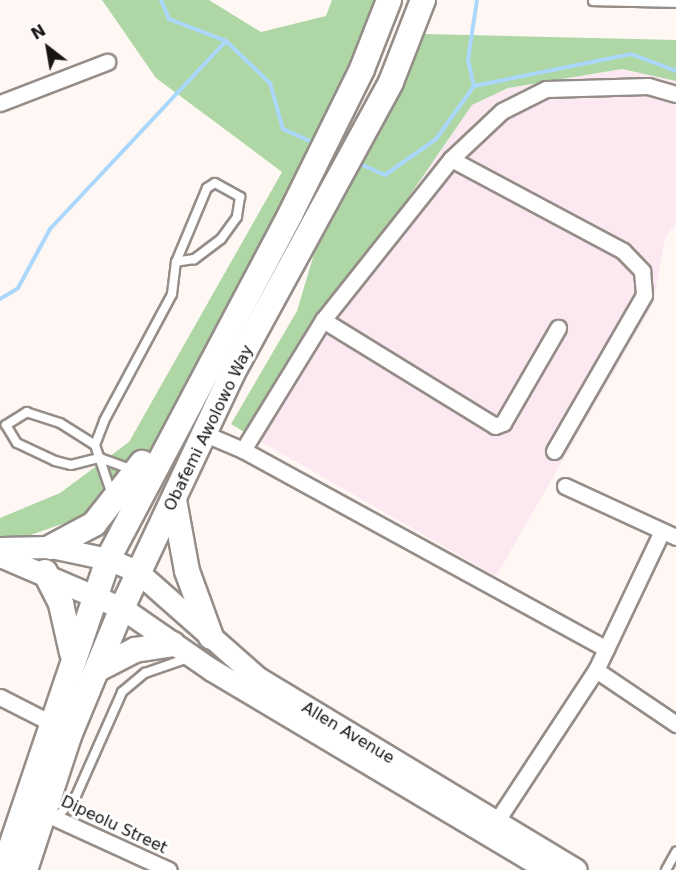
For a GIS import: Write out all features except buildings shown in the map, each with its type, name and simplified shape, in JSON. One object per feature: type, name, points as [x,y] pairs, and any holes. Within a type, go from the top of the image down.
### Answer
[{"type":"main road","name":"Obafemi Awolowo Way","points":[[3,870],[72,653],[97,595],[108,559],[290,215],[362,69],[389,0]]},
{"type":"main road","name":"Obafemi Awolowo Way","points":[[26,870],[51,815],[98,669],[138,572],[174,500],[203,434],[391,82],[423,0]]},
{"type":"main road","points":[[51,547],[90,528],[114,501],[237,317]]},
{"type":"main road","points":[[174,500],[187,572],[211,637]]},
{"type":"main road","name":"Allen Avenue","points":[[0,548],[51,547],[108,559],[138,572],[258,678],[576,870]]},
{"type":"main road","name":"Allen Avenue","points":[[0,556],[45,572],[122,608],[183,650],[548,870]]},
{"type":"main road","points":[[45,572],[61,604],[72,653]]},
{"type":"main road","points":[[98,669],[135,650],[183,650]]},
{"type":"street","points":[[0,103],[107,62]]},
{"type":"street","points":[[243,450],[323,320],[451,159],[502,111],[546,89],[648,86],[676,94]]},
{"type":"street","points":[[451,159],[623,251],[642,271],[644,295],[554,452]]},
{"type":"street","points":[[323,320],[499,426],[558,328]]},
{"type":"street","points":[[203,434],[243,450],[606,650]]},
{"type":"street","points":[[496,822],[596,670],[669,535],[565,486]]},
{"type":"street","points":[[596,670],[676,724]]},
{"type":"street","points":[[0,697],[51,723]]},
{"type":"street","name":"Dipeolu Street","points":[[51,815],[169,870]]},
{"type":"lane","points":[[592,2],[676,3]]},
{"type":"lane","points":[[95,445],[172,294],[176,262],[207,188],[215,183],[240,197],[237,218],[221,238],[194,259],[176,262]]},
{"type":"lane","points":[[114,501],[100,458],[95,445],[60,423],[27,412],[6,425],[18,443],[55,461],[72,465],[100,458],[136,471]]},
{"type":"lane","points":[[51,815],[76,796],[122,692],[145,673],[183,650]]},
{"type":"lane","points":[[666,870],[676,852]]},
{"type":"shaded area","points":[[622,69],[676,81],[676,223],[665,238],[653,304],[496,576],[246,433],[472,105],[508,88]]},
{"type":"green space","points":[[102,0],[209,0],[261,32],[326,16],[332,0],[385,0],[253,272],[221,318],[186,406],[141,465],[85,516],[19,539],[0,536],[0,518],[60,493],[129,442],[282,172],[156,78]]},
{"type":"green space","points":[[425,34],[676,40],[676,81],[622,69],[508,88],[472,105],[246,433],[231,424],[297,311],[316,247]]},
{"type":"waterway","points":[[161,0],[169,19],[226,41],[270,83],[283,129],[317,144]]},
{"type":"waterway","points":[[474,86],[468,60],[477,0]]},
{"type":"waterway","points":[[0,299],[18,288],[50,229],[226,41]]},
{"type":"waterway","points":[[358,163],[385,175],[436,139],[474,86],[631,54],[676,71]]}]
